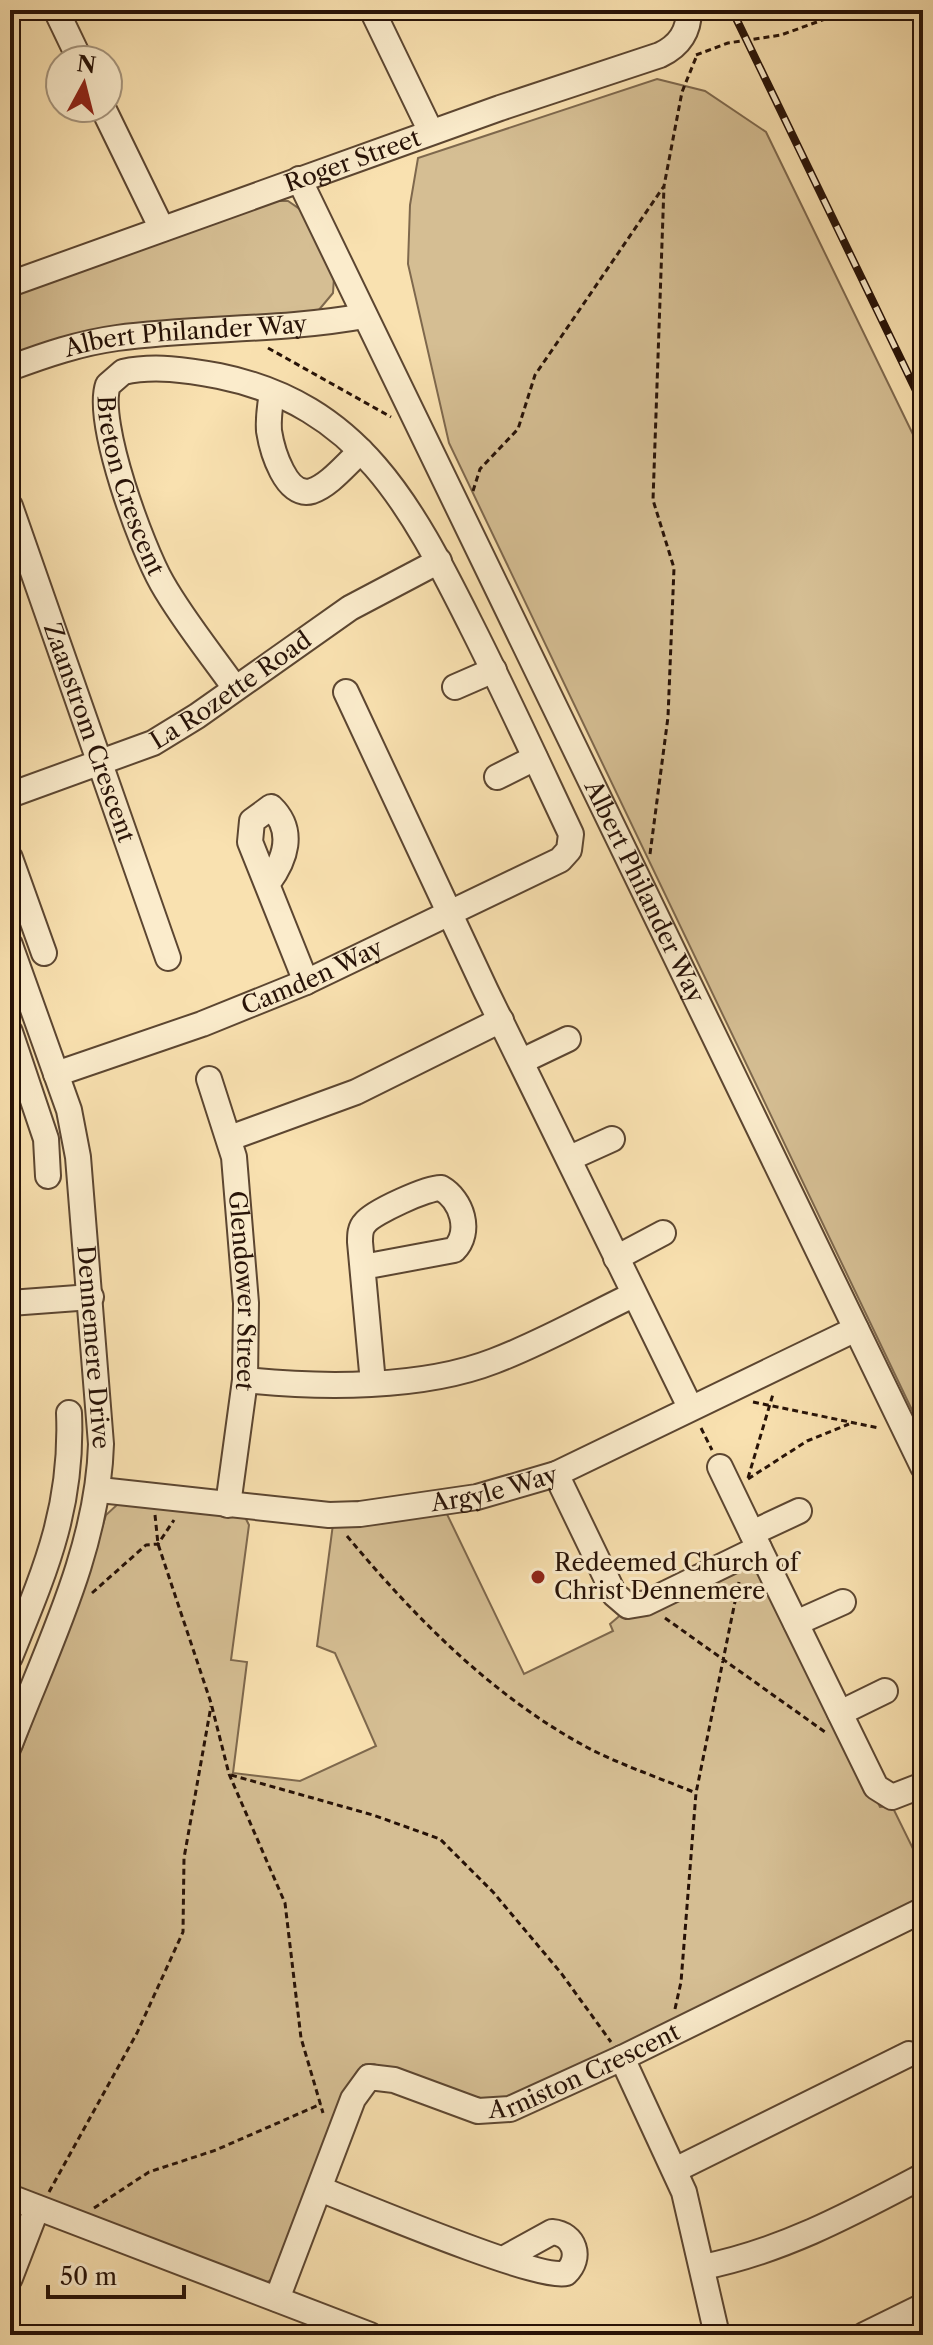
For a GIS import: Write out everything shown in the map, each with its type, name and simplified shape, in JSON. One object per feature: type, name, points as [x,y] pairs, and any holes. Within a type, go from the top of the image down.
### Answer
[{"type":"street","points":[[56,10],[72,44]]},
{"type":"street","points":[[372,10],[431,132]]},
{"type":"street","name":"Roger Street","points":[[10,284],[431,132],[683,30]]},
{"type":"street","points":[[111,124],[162,229]]},
{"type":"street","name":"Albert Philander Way","points":[[299,179],[923,1467]]},
{"type":"street","name":"Albert Philander Way","points":[[10,368],[68,348],[119,338],[318,324],[364,316]]},
{"type":"street","name":"Breton Crescent","points":[[235,688],[152,565],[108,432],[105,392],[111,379],[123,372],[172,369],[229,378],[272,393],[332,426],[361,451],[408,505],[494,670],[571,834],[569,850],[560,860]]},
{"type":"street","points":[[272,393],[269,433],[287,480],[296,489],[314,490],[361,451]]},
{"type":"street","name":"Zaanstrom Crescent","points":[[10,506],[168,958]]},
{"type":"street","name":"La Rozette Road","points":[[10,795],[153,743],[362,601],[439,561]]},
{"type":"street","points":[[455,687],[494,670]]},
{"type":"street","points":[[346,692],[633,1295],[690,1407]]},
{"type":"street","points":[[497,777],[535,758]]},
{"type":"street","points":[[10,858],[44,953]]},
{"type":"street","name":"Camden Way","points":[[56,1074],[202,1024],[306,982],[560,860]]},
{"type":"street","points":[[268,883],[306,982]]},
{"type":"street","name":"Dennemere Drive","points":[[10,945],[69,1110],[78,1157],[100,1412],[100,1490],[62,1611],[10,1744]]},
{"type":"street","points":[[230,1138],[356,1092],[501,1020]]},
{"type":"street","points":[[10,1032],[44,1130],[48,1176]]},
{"type":"street","points":[[522,1061],[568,1039]]},
{"type":"street","name":"Glendower Street","points":[[209,1079],[230,1138],[246,1303],[245,1380],[228,1505]]},
{"type":"street","points":[[570,1158],[612,1139]]},
{"type":"street","points":[[616,1258],[663,1233]]},
{"type":"street","points":[[363,1267],[373,1383]]},
{"type":"street","points":[[245,1380],[312,1387],[440,1374],[493,1362],[633,1295]]},
{"type":"street","points":[[10,1303],[91,1297]]},
{"type":"street","name":"Argyle Way","points":[[100,1490],[329,1515],[477,1497],[556,1474],[856,1329]]},
{"type":"street","points":[[39,1668],[10,1657],[60,1525],[70,1459],[69,1413]]},
{"type":"street","points":[[720,1467],[741,1487],[756,1540],[881,1792],[897,1796],[923,1785]]},
{"type":"street","points":[[556,1474],[618,1600],[628,1606],[646,1603],[736,1559],[756,1540],[799,1511]]},
{"type":"street","points":[[796,1623],[843,1602]]},
{"type":"street","points":[[840,1713],[885,1691]]},
{"type":"street","name":"Arniston Crescent","points":[[277,2299],[357,2090],[369,2077],[394,2080],[466,2108],[490,2112],[519,2105],[622,2058],[923,1910]]},
{"type":"street","points":[[675,2170],[909,2054]]},
{"type":"street","points":[[622,2058],[675,2170],[689,2207],[717,2335]]},
{"type":"street","points":[[703,2267],[749,2257],[792,2242],[923,2176]]},
{"type":"street","points":[[320,2189],[503,2259]]},
{"type":"street","points":[[10,2278],[21,2201],[370,2335]]},
{"type":"street","points":[[864,2335],[923,2306]]},
{"type":"path","points":[[633,867],[649,861],[650,831],[668,717],[674,568],[653,500],[664,186],[682,92],[697,55],[728,43],[781,35],[850,10]]},
{"type":"path","points":[[683,30],[697,55]]},
{"type":"path","points":[[457,504],[471,497],[480,469],[518,429],[535,375],[664,186]]},
{"type":"path","points":[[268,348],[394,419]]},
{"type":"path","points":[[741,1487],[779,1378],[773,1368]]},
{"type":"path","points":[[730,1388],[744,1400],[878,1428],[899,1417]]},
{"type":"path","points":[[690,1407],[720,1467]]},
{"type":"path","points":[[741,1487],[807,1441],[851,1423]]},
{"type":"path","points":[[153,1496],[158,1544],[211,1703],[229,1774],[285,1903],[301,2038],[328,2129],[337,2141]]},
{"type":"path","points":[[158,1544],[187,1500]]},
{"type":"path","points":[[329,1515],[404,1604],[514,1702],[595,1751],[696,1793]]},
{"type":"path","points":[[62,1611],[78,1606],[146,1545],[158,1544]]},
{"type":"path","points":[[679,2028],[674,2012],[681,1982],[696,1793],[741,1571],[736,1559]]},
{"type":"path","points":[[646,1603],[809,1723],[845,1743],[854,1742]]},
{"type":"path","points":[[10,2065],[21,2201],[56,2182],[102,2091],[137,2033],[183,1932],[184,1858],[211,1703]]},
{"type":"path","points":[[229,1774],[373,1815],[440,1839],[493,1892],[561,1973],[622,2058]]},
{"type":"path","points":[[74,2222],[149,2172],[216,2150],[321,2104]]},
{"type":"shaded area","points":[[657,79],[705,91],[766,132],[923,455],[923,1433],[449,443],[408,264],[410,205],[418,158]]},
{"type":"shaded area","points":[[273,201],[288,201],[301,210],[334,277],[333,293],[318,311],[10,356],[10,293]]},
{"type":"shaded area","points":[[119,1503],[245,1517],[249,1525],[231,1660],[247,1662],[233,1773],[300,1781],[376,1746],[335,1653],[317,1646],[333,1524],[445,1510],[524,1674],[613,1631],[610,1624],[623,1613],[754,1564],[764,1571],[880,1807],[892,1806],[923,1869],[923,1903],[513,2102],[468,2102],[374,2064],[363,2065],[356,2073],[280,2273],[266,2283],[10,2188],[10,1780],[83,1589],[106,1515]]},
{"type":"railway","points":[[732,10],[923,405]]},
{"type":"place","name":"Redeemed Church of Christ Dennemere","points":[[538,1577]]}]
